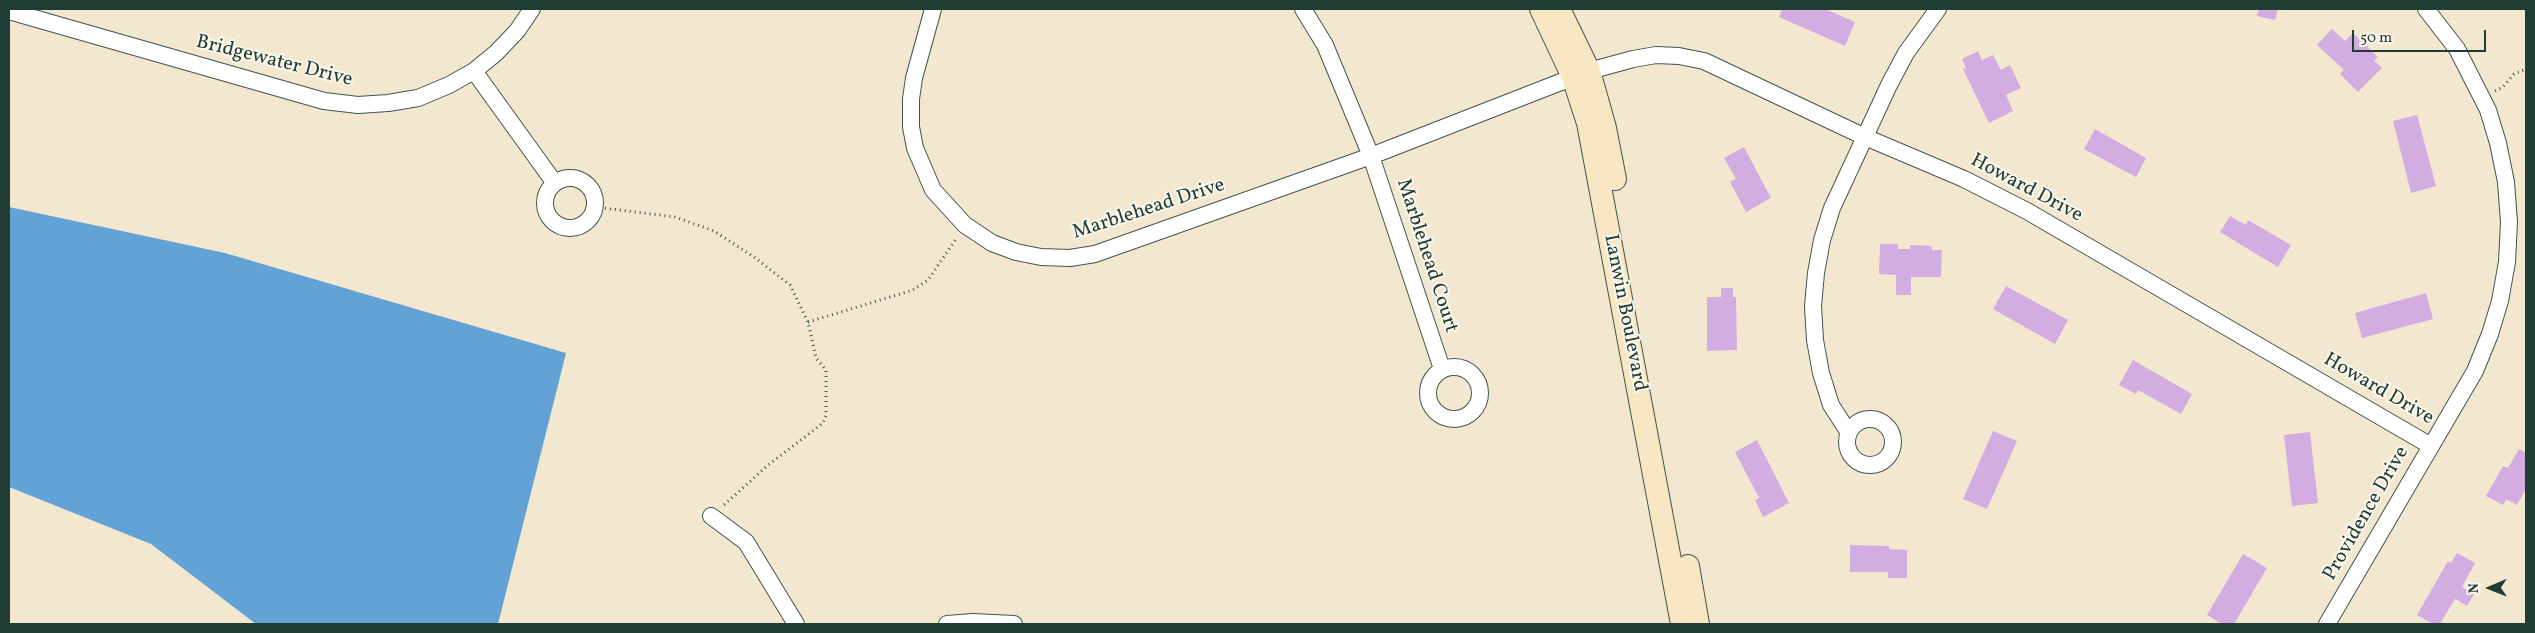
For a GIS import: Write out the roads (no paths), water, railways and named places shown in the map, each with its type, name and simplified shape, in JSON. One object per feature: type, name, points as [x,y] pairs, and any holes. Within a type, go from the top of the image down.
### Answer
[{"type":"street","name":"Bridgewater Drive","points":[[9,11],[324,101],[358,105],[388,104],[418,98],[449,85],[474,71],[502,48],[517,31],[532,9]]},
{"type":"street","name":"Marblehead Drive","points":[[933,9],[914,78],[911,99],[911,127],[923,170],[933,190],[964,226],[992,243],[1016,252],[1051,258],[1070,258],[1095,254],[1371,156],[1581,74]]},
{"type":"street","points":[[1303,9],[1326,45],[1371,156]]},
{"type":"street","name":"Lanwin Boulevard","points":[[1540,9],[1581,74],[1588,123],[1682,624]]},
{"type":"street","name":"Lanwin Boulevard","points":[[1559,9],[1581,74],[1605,128],[1698,624]]},
{"type":"street","points":[[1849,433],[1831,405],[1821,373],[1815,340],[1813,306],[1822,240],[1832,208],[1906,53],[1938,9]]},
{"type":"street","name":"Providence Drive","points":[[2327,624],[2474,371],[2490,334],[2500,301],[2507,262],[2509,222],[2506,182],[2498,143],[2482,96],[2457,49],[2426,9]]},
{"type":"street","name":"Howard Drive","points":[[1581,74],[1656,55],[1679,56],[1704,62],[1865,137],[1964,179],[2026,211],[2431,446]]},
{"type":"street","points":[[474,71],[554,182]]},
{"type":"street","name":"Marblehead Court","points":[[1371,156],[1442,369]]},
{"type":"street","points":[[568,178],[577,179],[587,184],[594,197],[595,207],[592,215],[581,226],[572,228],[557,225],[547,214],[544,206],[548,189],[554,182],[568,178]]},
{"type":"street","points":[[711,516],[746,542],[796,624]]},
{"type":"street","points":[[947,624],[973,622],[1014,624]]},
{"type":"water","points":[[9,207],[225,253],[566,353],[498,624],[256,624],[151,544],[9,487]]}]
